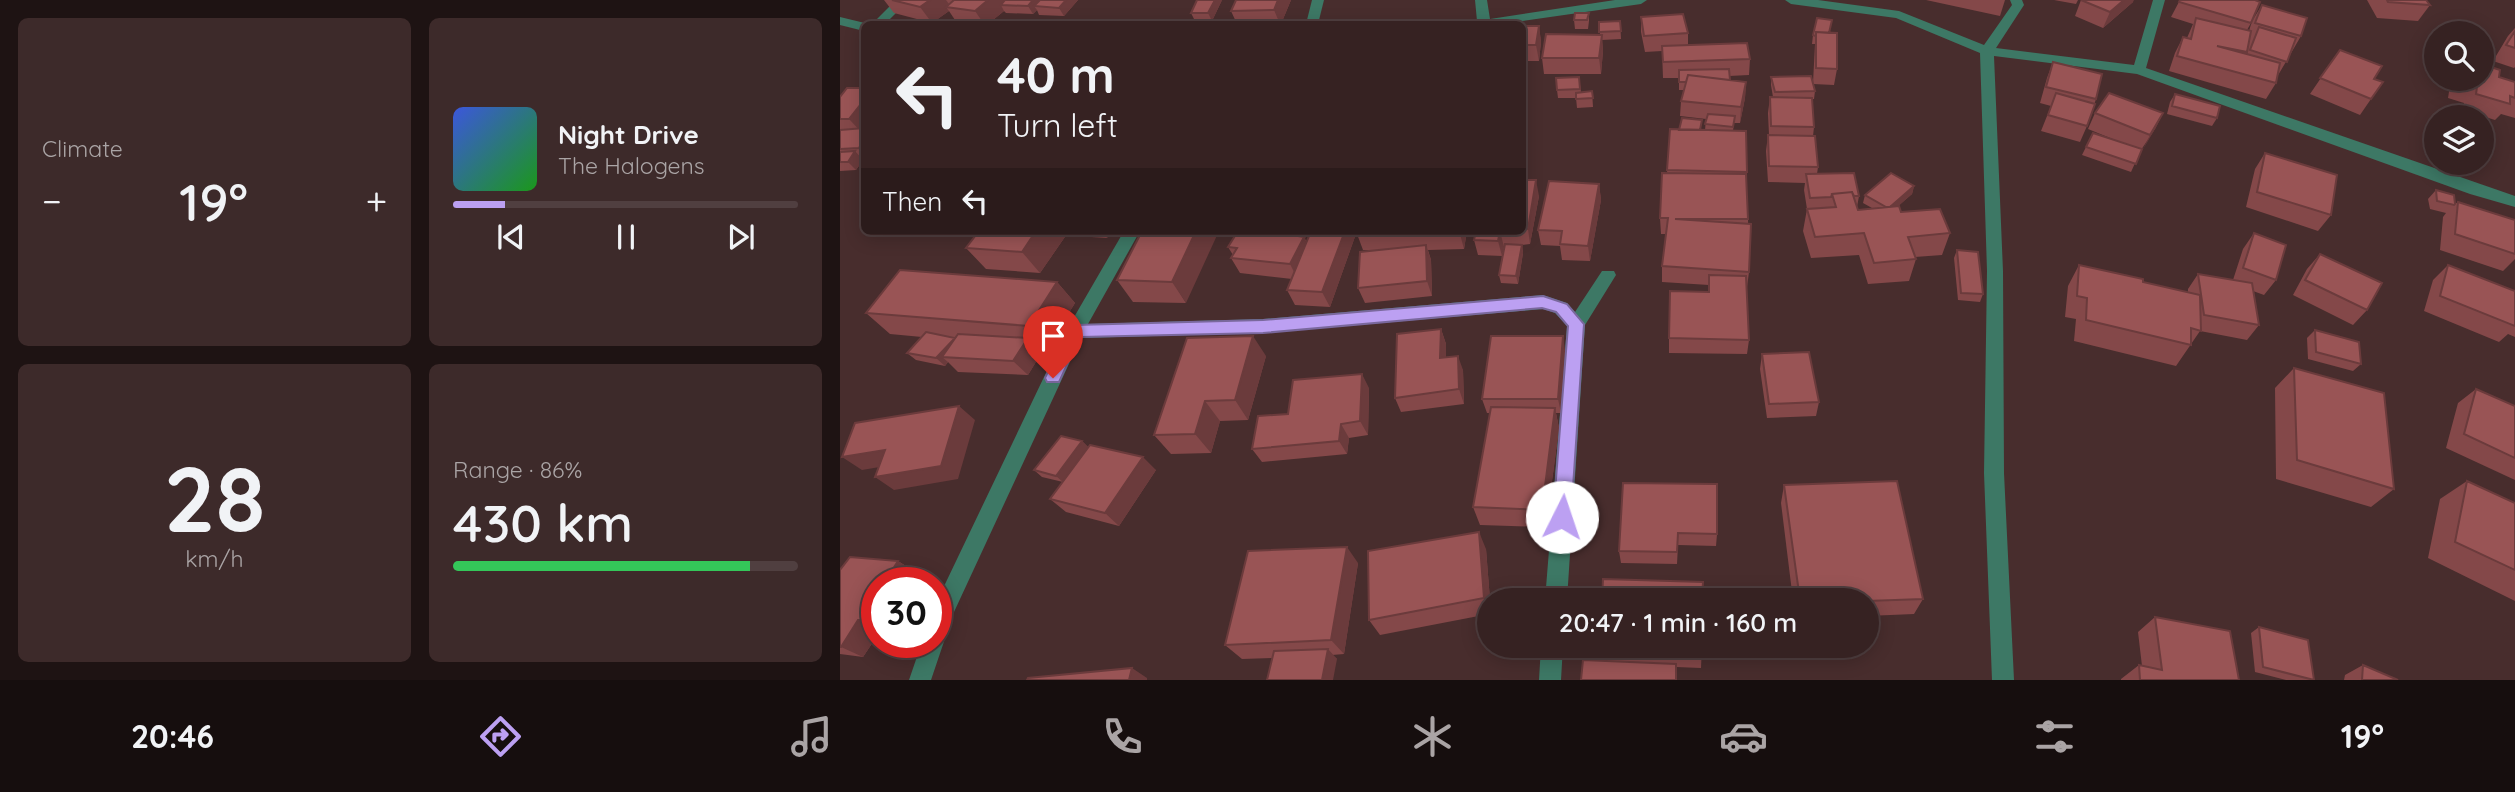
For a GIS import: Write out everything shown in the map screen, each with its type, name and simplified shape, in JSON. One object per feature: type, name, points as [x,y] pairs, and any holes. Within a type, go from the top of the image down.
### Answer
[{"type":"street","points":[[881,21],[903,0]]},
{"type":"street","points":[[1313,21],[1318,0]]},
{"type":"street","points":[[1481,0],[1484,21]]},
{"type":"street","points":[[1504,21],[1641,0]]},
{"type":"street","points":[[1791,0],[1899,15],[1987,51],[2139,70],[2515,202]]},
{"type":"street","points":[[2003,680],[1994,472],[1995,271],[1987,51],[2018,5],[2016,0]]},
{"type":"street","points":[[2139,70],[2159,0]]},
{"type":"street","points":[[840,21],[861,26]]},
{"type":"street","points":[[952,593],[1075,331],[1130,235]]},
{"type":"street","points":[[1557,588],[1576,324],[1608,275]]},
{"type":"street","points":[[1075,331],[1263,326],[1543,302],[1562,308],[1576,324]]},
{"type":"street","points":[[920,680],[928,658]]},
{"type":"street","points":[[1550,680],[1551,658]]},
{"type":"building","points":[[892,0],[930,0],[920,7]]},
{"type":"building","points":[[954,0],[988,0],[975,11],[946,7]]},
{"type":"building","points":[[1005,0],[1033,0],[1028,6],[1001,5]]},
{"type":"building","points":[[1040,0],[1066,0],[1059,8],[1034,6]]},
{"type":"building","points":[[1197,0],[1215,0],[1208,13],[1191,13]]},
{"type":"building","points":[[1236,0],[1278,0],[1274,10],[1231,11]]},
{"type":"building","points":[[2081,0],[2124,0],[2110,12]]},
{"type":"building","points":[[2387,0],[2426,0],[2430,5],[2388,2]]},
{"type":"building","points":[[2179,2],[2260,2],[2251,23]]},
{"type":"building","points":[[2262,5],[2307,18],[2301,36],[2255,23]]},
{"type":"building","points":[[1575,13],[1589,13],[1587,20],[1574,20]]},
{"type":"building","points":[[1683,14],[1688,33],[1644,36],[1641,17]]},
{"type":"building","points":[[1817,18],[1832,20],[1829,33],[1816,32],[1816,36],[1813,35]]},
{"type":"building","points":[[2196,18],[2251,31],[2247,52],[2217,46],[2280,63],[2276,83],[2177,56],[2183,37],[2191,39]]},
{"type":"building","points":[[1620,21],[1621,31],[1599,32],[1599,22]]},
{"type":"building","points":[[1526,26],[1539,26],[1536,45],[1526,45]]},
{"type":"building","points":[[2259,27],[2296,38],[2287,62],[2250,50]]},
{"type":"building","points":[[2515,31],[2515,48],[2506,45]]},
{"type":"building","points":[[1816,32],[1837,33],[1837,69],[1816,68]]},
{"type":"building","points":[[1546,34],[1602,35],[1599,58],[1542,58]]},
{"type":"building","points":[[1747,43],[1750,59],[1663,62],[1662,46]]},
{"type":"building","points":[[2340,50],[2382,66],[2374,79],[2383,82],[2371,99],[2320,78]]},
{"type":"building","points":[[2053,62],[2102,74],[2096,99],[2046,87]]},
{"type":"building","points":[[2494,68],[2500,70],[2499,77],[2515,82],[2515,98],[2510,96],[2510,104],[2476,94],[2476,91],[2494,91]]},
{"type":"building","points":[[1729,69],[1730,80],[1688,75],[1686,82],[1679,82],[1679,70]]},
{"type":"building","points":[[1688,75],[1746,82],[1741,107],[1681,101]]},
{"type":"building","points":[[1811,76],[1815,91],[1775,92],[1771,77]]},
{"type":"building","points":[[1579,77],[1580,89],[1557,90],[1556,78]]},
{"type":"building","points":[[847,88],[861,88],[861,104],[849,119],[840,119],[840,97]]},
{"type":"building","points":[[1592,91],[1593,98],[1576,99],[1576,93]]},
{"type":"building","points":[[2056,93],[2095,104],[2087,126],[2048,115]]},
{"type":"building","points":[[2109,93],[2163,113],[2150,135],[2095,113]]},
{"type":"building","points":[[2175,94],[2220,106],[2217,118],[2172,106]]},
{"type":"building","points":[[1770,97],[1812,98],[1814,127],[1771,126]]},
{"type":"building","points":[[1708,114],[1735,116],[1733,127],[1705,124]]},
{"type":"building","points":[[1682,118],[1702,120],[1700,130],[1679,130]]},
{"type":"building","points":[[861,128],[859,148],[840,149],[840,130]]},
{"type":"building","points":[[1670,129],[1746,131],[1747,172],[1667,170]]},
{"type":"building","points":[[2093,133],[2142,149],[2136,164],[2086,147]]},
{"type":"building","points":[[1768,135],[1815,136],[1818,167],[1769,166]]},
{"type":"building","points":[[855,151],[848,162],[840,162],[840,152]]},
{"type":"building","points":[[2265,153],[2337,175],[2331,215],[2257,192]]},
{"type":"building","points":[[1662,173],[1746,174],[1748,219],[1675,219],[1751,224],[1749,272],[1662,266],[1668,218],[1660,218]]},
{"type":"building","points":[[1854,173],[1859,196],[1854,196],[1852,192],[1810,198],[1806,174]]},
{"type":"building","points":[[1891,173],[1914,186],[1890,207],[1886,207],[1865,195]]},
{"type":"building","points":[[1526,180],[1536,180],[1528,229]]},
{"type":"building","points":[[1549,181],[1599,184],[1588,246],[1560,244],[1562,231],[1538,230]]},
{"type":"building","points":[[2436,190],[2454,195],[2455,204],[2437,201]]},
{"type":"building","points":[[1852,192],[1858,210],[1899,206],[1901,212],[1940,209],[1950,233],[1908,237],[1916,259],[1874,263],[1864,233],[1815,237],[1807,209],[1836,207],[1832,194]]},
{"type":"building","points":[[2458,202],[2515,220],[2515,254],[2455,234]]},
{"type":"building","points":[[2254,233],[2286,245],[2276,280],[2243,268]]},
{"type":"building","points":[[976,235],[1033,235],[1022,252],[966,248]]},
{"type":"building","points":[[1140,235],[1194,235],[1172,282],[1117,280]]},
{"type":"building","points":[[1236,235],[1304,237],[1290,264],[1231,258],[1237,248],[1228,247]]},
{"type":"building","points":[[1309,235],[1343,235],[1322,292],[1287,290]]},
{"type":"building","points":[[1475,235],[1499,235],[1498,241],[1474,240]]},
{"type":"building","points":[[1505,244],[1522,245],[1516,276],[1499,275]]},
{"type":"building","points":[[1426,245],[1427,281],[1358,288],[1360,252]]},
{"type":"building","points":[[1957,250],[1978,252],[1983,294],[1961,293]]},
{"type":"building","points":[[2320,254],[2382,283],[2367,310],[2305,280]]},
{"type":"building","points":[[2079,265],[2200,295],[2201,331],[2191,328],[2191,345],[2086,320],[2087,298],[2077,296]]},
{"type":"building","points":[[2448,265],[2515,291],[2515,326],[2440,296]]},
{"type":"building","points":[[900,270],[1057,282],[1029,326],[866,313]]},
{"type":"building","points":[[2198,274],[2252,283],[2259,325],[2204,315]]},
{"type":"building","points":[[1709,275],[1746,276],[1749,340],[1669,338],[1670,291],[1709,292]]},
{"type":"building","points":[[1441,329],[1440,358],[1458,356],[1459,389],[1395,398],[1397,334]]},
{"type":"building","points":[[2315,330],[2359,342],[2361,364],[2316,352]]},
{"type":"building","points":[[926,332],[955,338],[936,358],[907,353]]},
{"type":"building","points":[[958,334],[1028,338],[1013,361],[942,357]]},
{"type":"building","points":[[1253,336],[1235,400],[1205,401],[1195,434],[1154,435],[1187,338]]},
{"type":"building","points":[[1491,336],[1563,336],[1558,399],[1482,399]]},
{"type":"building","points":[[1809,352],[1819,402],[1769,404],[1762,354]]},
{"type":"building","points":[[2294,368],[2384,393],[2394,489],[2297,460]]},
{"type":"building","points":[[1362,374],[1360,421],[1341,424],[1339,441],[1252,449],[1258,416],[1288,414],[1293,380]]},
{"type":"building","points":[[2476,389],[2515,406],[2515,458],[2464,434]]},
{"type":"building","points":[[959,406],[941,466],[875,477],[885,450],[842,457],[855,423]]},
{"type":"building","points":[[1491,407],[1555,408],[1542,510],[1473,507]]},
{"type":"building","points":[[1061,436],[1082,441],[1056,476],[1034,470]]},
{"type":"building","points":[[1090,445],[1143,457],[1105,513],[1050,499]]},
{"type":"building","points":[[1897,481],[1923,599],[1879,601],[1879,588],[1798,588],[1784,485]]},
{"type":"building","points":[[2467,481],[2515,503],[2515,570],[2455,542]]},
{"type":"building","points":[[1623,483],[1717,484],[1717,534],[1678,533],[1677,552],[1619,551]]},
{"type":"building","points":[[1479,532],[1483,588],[1477,588],[1477,599],[1369,620],[1368,551]]},
{"type":"building","points":[[1347,547],[1331,640],[1225,645],[1248,551]]},
{"type":"building","points":[[850,557],[898,561],[894,567],[861,567],[861,620],[858,620],[841,647],[840,647],[840,570]]},
{"type":"building","points":[[1603,579],[1703,582],[1703,588],[1603,588]]},
{"type":"building","points":[[2155,617],[2230,631],[2239,680],[2140,680],[2139,665],[2162,670]]},
{"type":"building","points":[[2259,627],[2308,640],[2314,680],[2263,667]]},
{"type":"building","points":[[1328,649],[1322,680],[1267,680],[1274,651]]},
{"type":"building","points":[[1583,660],[1676,664],[1676,680],[1581,680]]},
{"type":"building","points":[[2363,665],[2398,680],[2362,680]]},
{"type":"building","points":[[1132,668],[1129,680],[1027,680],[1028,678]]},
{"type":"route","points":[[1053,378],[1075,331],[1263,326],[1543,302],[1562,308],[1576,324],[1562,517]]}]
